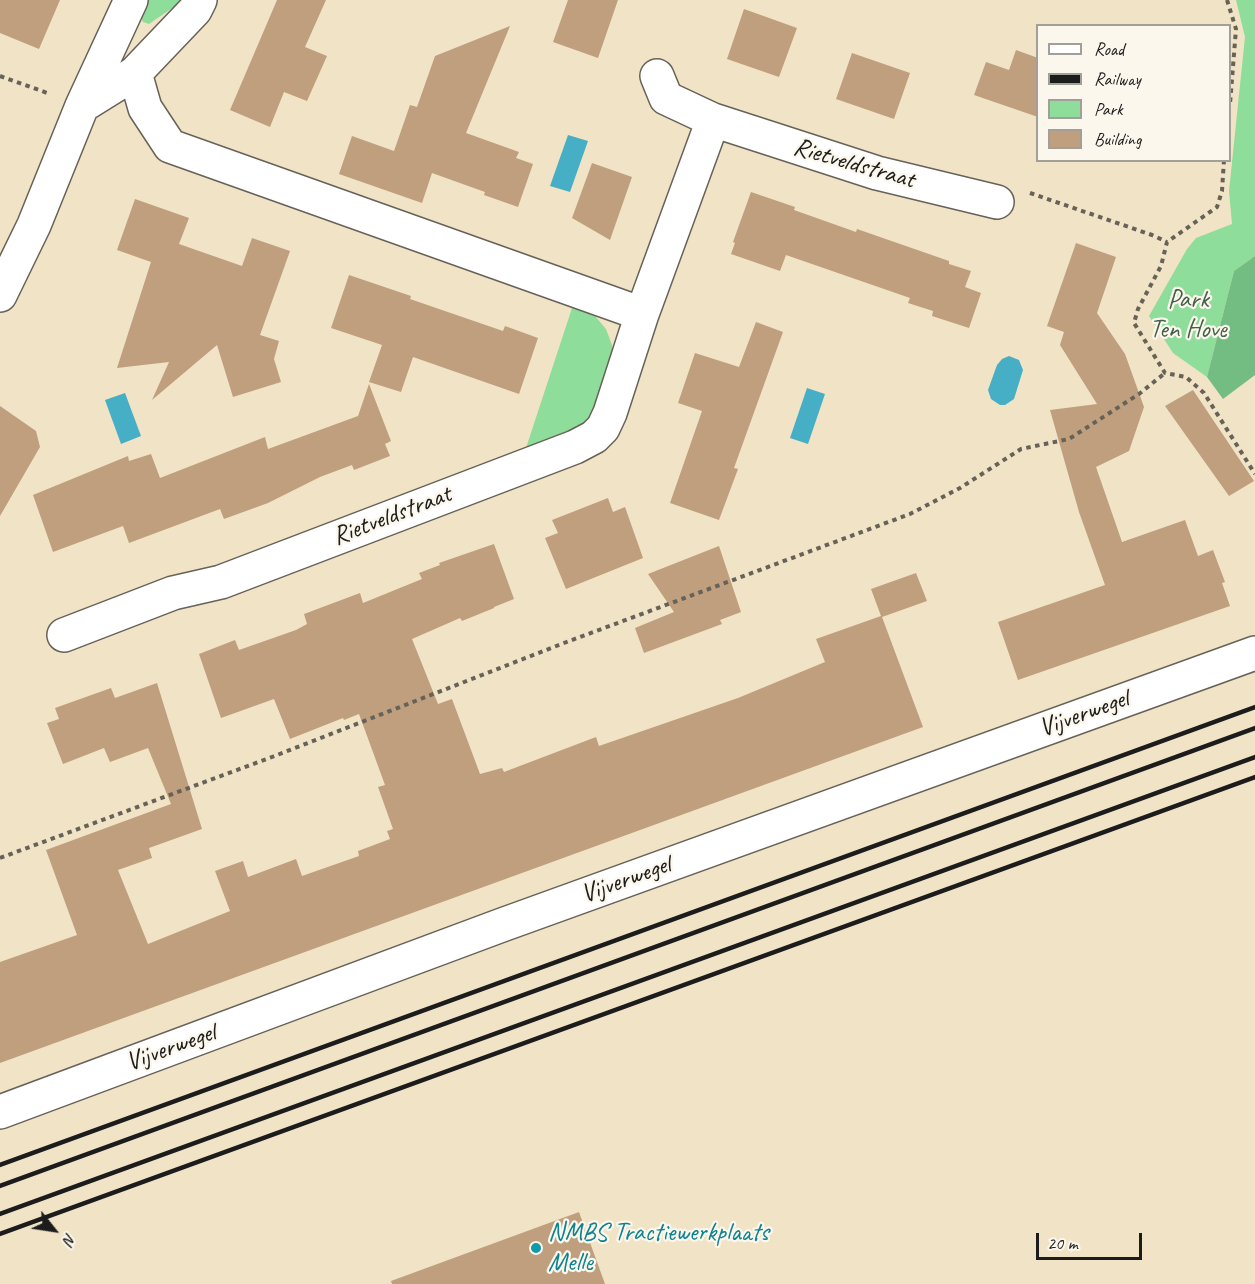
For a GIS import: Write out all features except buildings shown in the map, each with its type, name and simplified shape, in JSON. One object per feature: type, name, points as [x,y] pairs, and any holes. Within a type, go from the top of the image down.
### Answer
[{"type":"street","points":[[0,295],[34,225],[82,106],[131,0]]},
{"type":"street","points":[[82,106],[135,73],[195,10],[200,0]]},
{"type":"street","points":[[135,73],[145,108],[170,146],[642,314]]},
{"type":"street","name":"Rietveldstraat","points":[[657,76],[666,98],[713,120],[877,173],[997,202]]},
{"type":"street","name":"Rietveldstraat","points":[[64,635],[173,593],[221,582],[594,438],[603,428],[610,413],[642,314],[713,120]]},
{"type":"street","name":"Vijverwegel","points":[[0,1112],[502,925],[1255,653]]},
{"type":"path","points":[[1227,0],[1236,29],[1231,92]]},
{"type":"path","points":[[0,76],[82,106]]},
{"type":"path","points":[[1224,162],[1222,191],[1217,207],[1167,242],[1161,266],[1138,309],[1134,323],[1165,373],[1186,377],[1204,393],[1255,474]]},
{"type":"path","points":[[997,202],[1026,192],[1167,242]]},
{"type":"path","points":[[0,858],[910,514],[960,488],[1021,449],[1069,439],[1130,400],[1165,373]]},
{"type":"green space","points":[[146,0],[184,0],[149,24],[143,22],[140,15]]},
{"type":"green space","name":"Park Ten Hove","points":[[1236,0],[1255,0],[1255,256],[1234,271],[1207,377],[1173,353],[1149,316],[1187,249],[1196,238],[1232,224],[1229,191],[1245,37]]},
{"type":"green space","points":[[1255,256],[1255,375],[1223,399],[1207,377],[1234,271]]},
{"type":"green space","points":[[573,305],[595,316],[606,329],[612,345],[613,355],[596,411],[584,426],[525,451]]},
{"type":"water","points":[[568,135],[588,141],[570,192],[550,186]]},
{"type":"water","points":[[1009,356],[1019,360],[1023,370],[1014,399],[1005,405],[1000,405],[991,399],[988,390],[997,365]]},
{"type":"water","points":[[807,388],[825,394],[808,444],[790,438]]},
{"type":"water","points":[[125,393],[141,436],[121,444],[105,400]]},
{"type":"railway","points":[[0,1165],[1255,707]]},
{"type":"railway","points":[[0,1186],[1255,728]]},
{"type":"railway","points":[[0,1214],[1255,757]]},
{"type":"railway","points":[[0,1234],[1255,777]]},
{"type":"place","name":"NMBS Tractiewerkplaats Melle","points":[[536,1248]]}]
